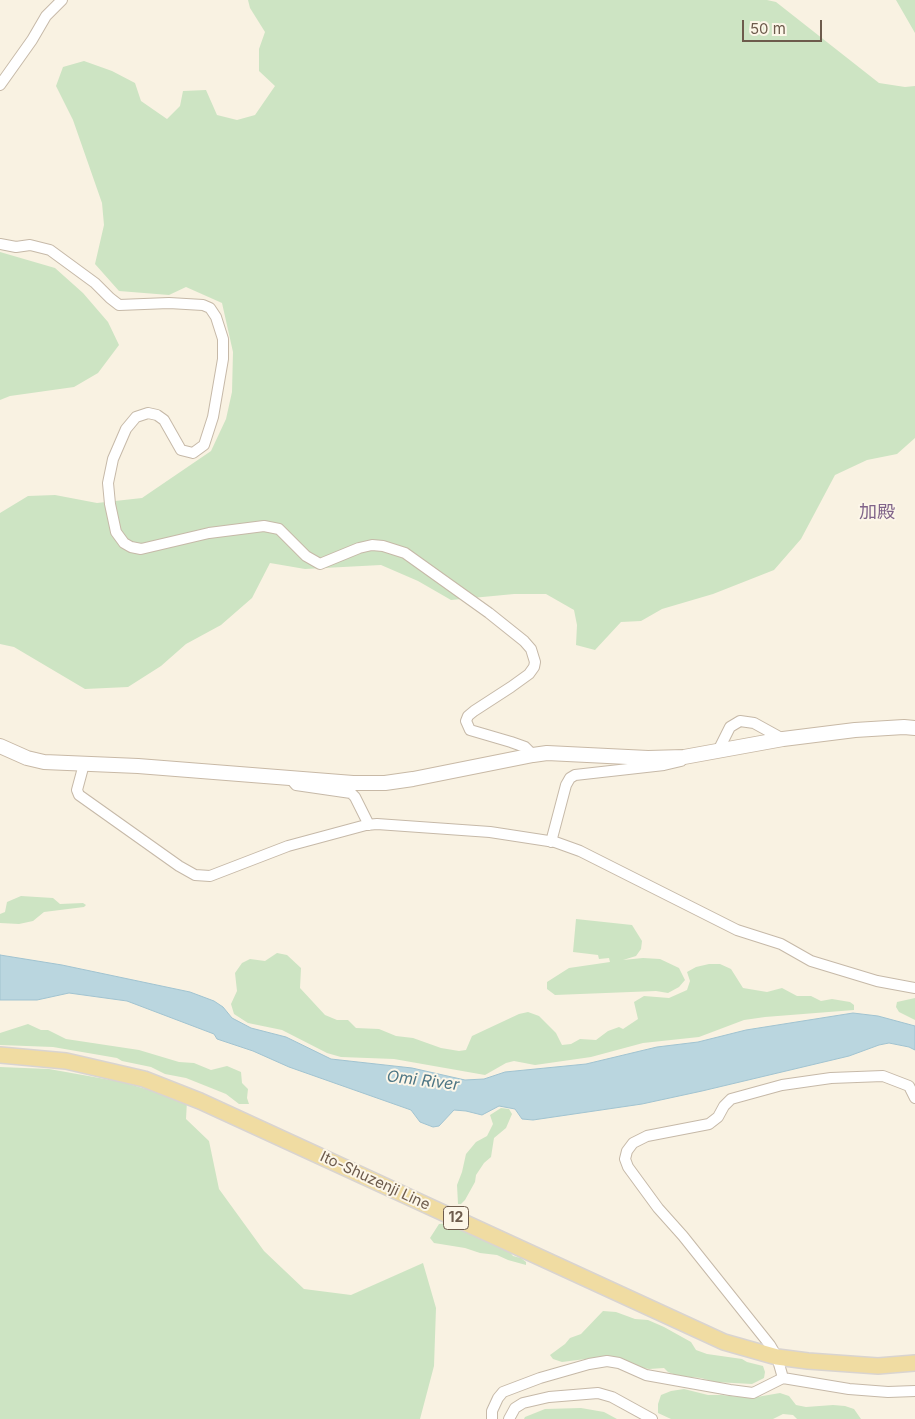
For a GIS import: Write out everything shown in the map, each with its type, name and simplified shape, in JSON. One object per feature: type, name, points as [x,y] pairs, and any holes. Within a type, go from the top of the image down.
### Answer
[{"type":"main road","name":"Ito-Shuzenji Line","points":[[0,1056],[66,1061],[144,1079],[194,1098],[724,1342],[777,1357],[833,1364],[878,1366],[915,1363]]},
{"type":"street","points":[[0,85],[32,40],[46,16],[62,0]]},
{"type":"street","points":[[0,244],[16,247],[30,246],[50,250],[95,283],[120,305],[168,303],[202,305],[210,308],[216,317],[223,340],[223,359],[213,417],[204,445],[193,453],[181,450],[164,420],[154,413],[143,414],[136,417],[126,429],[111,465],[108,483],[110,504],[116,532],[124,543],[141,549],[209,533],[264,526],[278,529],[306,556],[320,564],[359,548],[372,545],[383,546],[405,553],[489,613],[531,649],[536,662],[528,674],[474,711],[468,716],[466,721],[470,730],[511,742],[525,748],[533,755]]},
{"type":"street","points":[[718,751],[730,726],[740,721],[754,722],[783,739]]},
{"type":"street","points":[[0,746],[28,758],[44,762],[138,766],[353,783],[398,782],[547,753],[648,758],[688,757],[783,739],[855,730],[915,728]]},
{"type":"street","points":[[551,842],[566,785],[570,778],[575,775],[664,765],[679,762],[688,757]]},
{"type":"street","points":[[84,764],[77,790],[79,795],[179,866],[195,875],[210,876],[288,846],[369,825],[392,824],[490,832],[551,842],[580,851],[713,919],[737,930],[782,944],[811,961],[877,981],[915,988]]},
{"type":"street","points":[[290,778],[296,785],[351,794],[355,797],[369,825]]},
{"type":"street","points":[[783,1378],[777,1357],[770,1344],[658,1208],[628,1167],[625,1159],[627,1151],[633,1143],[647,1136],[708,1124],[718,1117],[724,1106],[731,1099],[782,1085],[831,1078],[883,1076],[909,1086],[915,1098]]},
{"type":"street","points":[[492,1419],[492,1411],[503,1392],[589,1364],[607,1362],[619,1363],[646,1375],[753,1393],[783,1378],[849,1389],[888,1392],[915,1390]]},
{"type":"street","points":[[509,1419],[514,1408],[523,1403],[549,1397],[598,1393],[612,1397],[652,1419]]},
{"type":"green space","points":[[248,0],[767,0],[776,2],[879,83],[905,87],[915,86],[915,438],[897,454],[867,460],[835,475],[801,539],[774,570],[713,594],[662,609],[641,621],[621,622],[595,650],[576,645],[577,625],[574,610],[546,594],[514,594],[451,600],[418,581],[381,565],[305,569],[270,563],[252,598],[221,625],[186,644],[161,666],[128,687],[85,689],[14,647],[0,644],[0,513],[28,496],[55,495],[97,503],[142,498],[211,451],[226,419],[232,392],[233,352],[222,303],[186,287],[169,295],[119,291],[95,264],[104,225],[102,203],[73,120],[56,86],[63,67],[84,61],[112,71],[135,83],[141,101],[167,119],[180,106],[183,91],[206,90],[217,115],[237,120],[255,115],[275,86],[259,71],[259,49],[265,32],[250,8]]},
{"type":"green space","points":[[896,0],[915,0],[915,33]]},
{"type":"green space","points":[[0,252],[55,268],[83,293],[108,322],[119,345],[98,373],[74,387],[10,396],[0,400]]},
{"type":"green space","points":[[21,896],[53,898],[60,904],[83,903],[86,905],[84,907],[44,912],[33,921],[19,924],[0,923],[0,914],[5,912],[7,902]]},
{"type":"green space","points":[[576,919],[632,925],[642,941],[641,949],[636,956],[623,960],[660,959],[679,968],[685,980],[679,987],[668,993],[656,991],[555,995],[547,989],[547,982],[569,968],[610,962],[609,958],[599,959],[598,955],[573,952]]},
{"type":"green space","points":[[277,953],[287,955],[301,968],[300,988],[325,1015],[337,1020],[348,1020],[356,1028],[379,1029],[396,1036],[413,1038],[441,1048],[459,1051],[466,1050],[472,1036],[519,1014],[528,1012],[539,1016],[556,1033],[562,1045],[571,1044],[580,1039],[596,1040],[608,1031],[619,1027],[623,1029],[638,1019],[634,1002],[644,996],[669,998],[687,990],[690,981],[687,972],[696,967],[709,964],[720,964],[731,969],[743,988],[767,992],[782,988],[797,996],[811,996],[821,1001],[832,999],[850,1002],[854,1005],[854,1010],[744,1020],[699,1037],[643,1043],[591,1057],[535,1065],[514,1061],[506,1063],[485,1075],[394,1059],[341,1057],[327,1053],[282,1030],[248,1023],[234,1014],[231,1004],[237,991],[235,973],[242,963],[250,959],[265,961]]},
{"type":"green space","points":[[915,998],[915,1020],[899,1012],[896,1007],[897,1002]]},
{"type":"green space","points":[[28,1024],[41,1030],[48,1030],[66,1039],[139,1050],[179,1062],[194,1063],[211,1070],[227,1066],[241,1072],[242,1083],[248,1089],[247,1098],[249,1104],[239,1104],[226,1094],[186,1078],[165,1074],[151,1067],[122,1061],[117,1058],[53,1047],[0,1045],[0,1033]]},
{"type":"green space","points":[[0,1067],[49,1069],[122,1082],[187,1101],[186,1119],[209,1141],[219,1189],[264,1251],[304,1289],[351,1295],[423,1263],[436,1308],[434,1366],[420,1419],[0,1419]]},
{"type":"green space","points":[[501,1108],[509,1109],[512,1114],[506,1128],[494,1138],[491,1157],[484,1163],[476,1175],[475,1182],[465,1200],[458,1204],[457,1185],[466,1154],[476,1142],[487,1136],[493,1124],[490,1115]]},
{"type":"green space","points":[[449,1223],[482,1236],[509,1251],[513,1256],[521,1258],[526,1262],[526,1265],[497,1255],[434,1243],[430,1238],[439,1224]]},
{"type":"green space","points":[[603,1311],[616,1312],[635,1319],[648,1320],[691,1342],[696,1350],[707,1354],[742,1359],[763,1366],[764,1378],[752,1384],[715,1382],[701,1378],[678,1376],[664,1368],[649,1369],[637,1367],[601,1357],[562,1362],[553,1359],[550,1355],[570,1338],[581,1334]]},
{"type":"green space","points":[[684,1389],[708,1395],[751,1398],[780,1393],[789,1396],[796,1405],[806,1407],[845,1406],[854,1409],[861,1419],[797,1419],[793,1415],[783,1414],[773,1419],[671,1419],[658,1413],[661,1395]]},
{"type":"green space","points":[[581,1408],[604,1412],[617,1419],[524,1419],[545,1409]]},
{"type":"water","name":"Omi River","points":[[0,955],[62,965],[190,992],[214,1001],[223,1007],[232,1018],[251,1028],[286,1037],[331,1059],[412,1068],[465,1080],[484,1079],[505,1072],[586,1064],[657,1047],[698,1042],[746,1030],[853,1013],[878,1016],[915,1026],[915,1050],[889,1043],[849,1056],[642,1104],[533,1120],[522,1119],[515,1109],[499,1106],[482,1115],[454,1110],[439,1126],[433,1127],[420,1122],[411,1110],[289,1067],[253,1051],[217,1039],[214,1034],[127,1001],[69,993],[37,1000],[0,1000]]},
{"type":"district","name":"加殿","points":[[877,513]]}]
